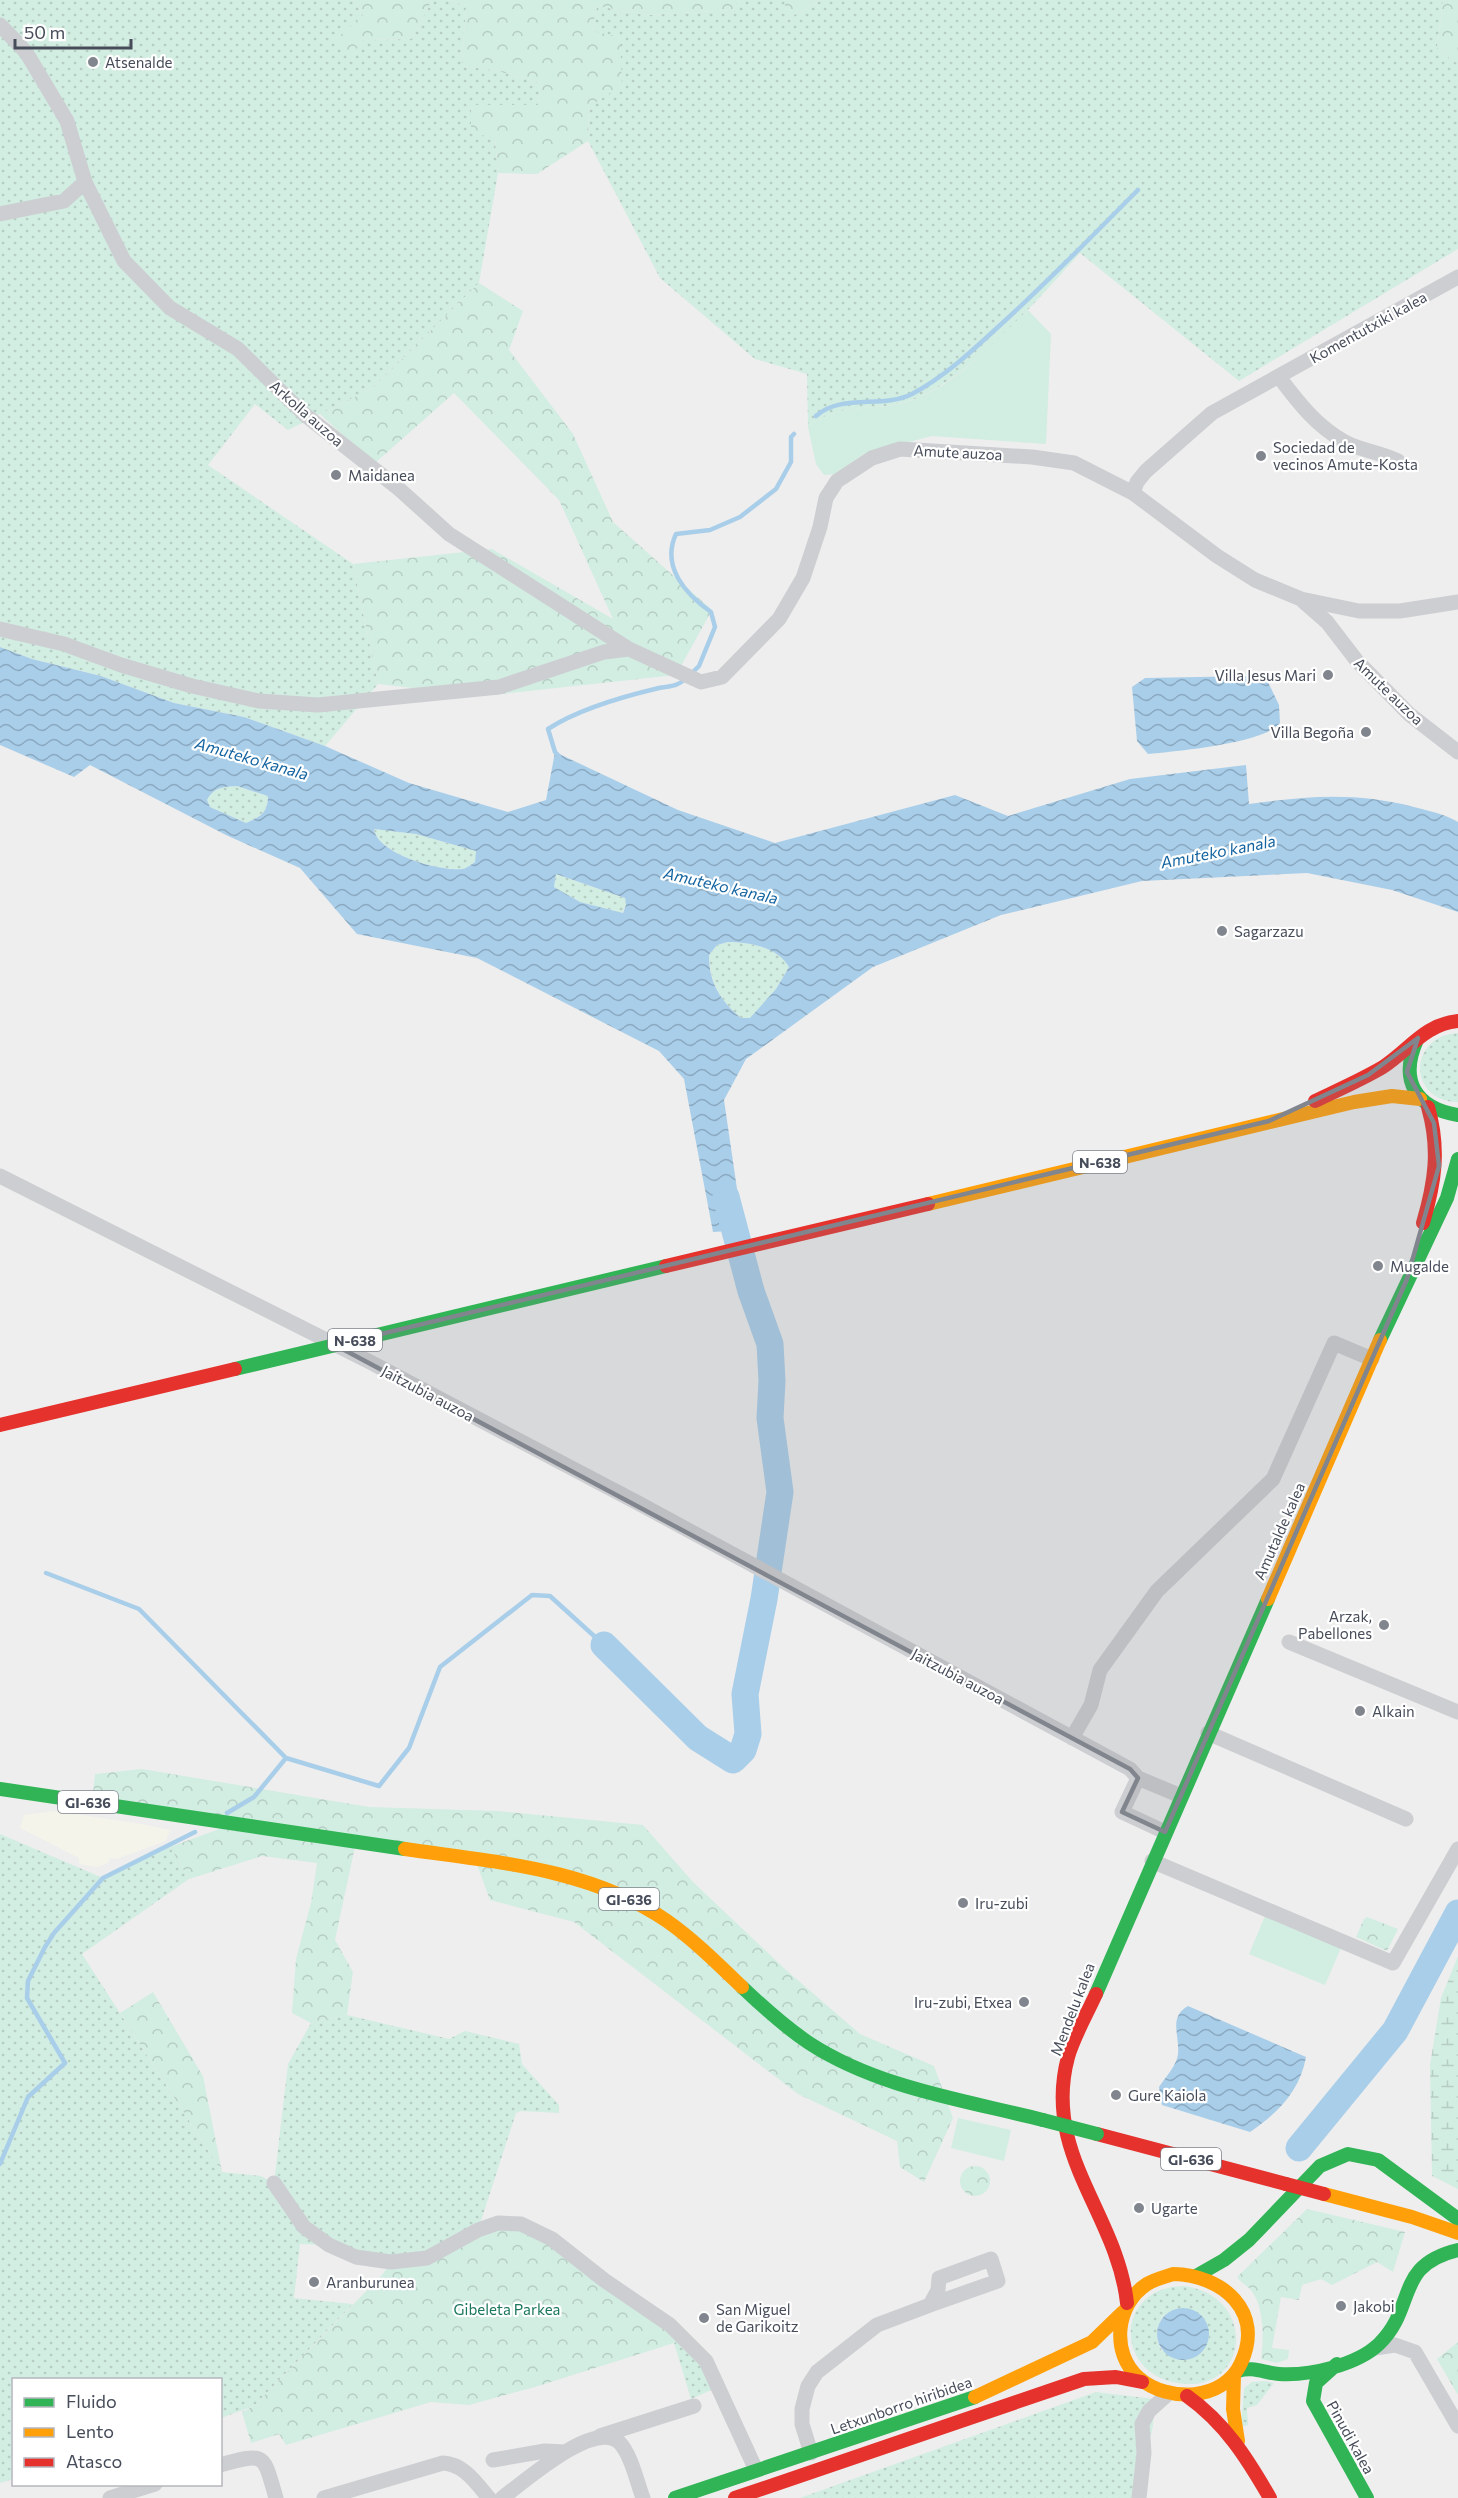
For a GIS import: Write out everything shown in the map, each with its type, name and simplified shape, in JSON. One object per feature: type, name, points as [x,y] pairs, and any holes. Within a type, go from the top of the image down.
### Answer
[{"type":"main road","name":"N-638","points":[[1269,1121],[1368,1075],[1442,1022],[1458,1021]]},
{"type":"main road","name":"Amutalde kalea","points":[[1407,1279],[1439,1166],[1437,1137],[1424,1103],[1413,1090],[1407,1072],[1411,1050],[1418,1038]]},
{"type":"main road","name":"N-638","points":[[0,1425],[1269,1121],[1378,1097],[1424,1103],[1446,1114],[1458,1115]]},
{"type":"main road","name":"Amutalde kalea","points":[[1180,1796],[1407,1279],[1447,1198],[1458,1159]]},
{"type":"main road","name":"GI-636","points":[[0,1790],[527,1866],[587,1881],[644,1906],[681,1931],[783,2022],[809,2042],[845,2063],[901,2082],[1412,2217],[1458,2233]]},
{"type":"main road","name":"Mendelu kalea","points":[[1125,2308],[1124,2270],[1112,2238],[1080,2176],[1068,2145],[1064,2121],[1064,2087],[1068,2057],[1077,2032],[1180,1796]]},
{"type":"main road","points":[[1196,2276],[1224,2260],[1250,2240],[1320,2166],[1348,2154],[1378,2160],[1458,2219]]},
{"type":"main road","name":"Mendelu kalea","points":[[1112,2238],[1129,2255]]},
{"type":"main road","points":[[735,2498],[1084,2379],[1116,2377],[1142,2382],[1169,2393],[1187,2396],[1208,2392],[1236,2373],[1253,2369],[1275,2374],[1298,2373],[1337,2364],[1375,2348],[1394,2328],[1415,2272],[1431,2258],[1458,2250]]},
{"type":"main road","points":[[1147,2270],[1161,2277]]},
{"type":"main road","points":[[1142,2382],[1122,2356],[1118,2334],[1125,2308],[1144,2285],[1173,2274],[1196,2276],[1221,2287],[1231,2295],[1242,2312],[1248,2341],[1243,2362],[1236,2373],[1233,2409],[1239,2442]]},
{"type":"main road","name":"Letxunborro hiribidea","points":[[675,2498],[977,2396],[1092,2342],[1125,2308]]},
{"type":"main road","name":"Pinudi kalea","points":[[1337,2364],[1316,2383],[1313,2401],[1366,2498]]},
{"type":"main road","points":[[1187,2396],[1215,2416],[1239,2442],[1270,2498]]},
{"type":"street","name":"Arkolla auzoa","points":[[0,25],[26,52],[67,121],[85,182],[124,261],[170,308],[238,350],[304,414],[398,488],[449,534],[629,649],[701,682]]},
{"type":"street","points":[[0,214],[64,201],[85,182]]},
{"type":"street","name":"Komentutxiki kalea","points":[[1133,492],[1137,482],[1146,471],[1212,413],[1458,277]]},
{"type":"street","points":[[1279,377],[1300,406],[1345,442],[1398,460]]},
{"type":"street","name":"Amute auzoa","points":[[701,682],[722,677],[780,619],[803,578],[820,527],[826,498],[837,481],[872,458],[900,449],[1032,457],[1074,463],[1133,492],[1217,556],[1255,579],[1301,599],[1359,611],[1400,611],[1458,602]]},
{"type":"street","name":"Amute auzoa","points":[[1301,599],[1327,622],[1340,640],[1410,714],[1458,752]]},
{"type":"street","points":[[1340,640],[1340,629],[1345,617],[1359,611]]},
{"type":"street","points":[[0,629],[64,644],[122,665],[192,686],[259,700],[318,705],[499,687],[604,652],[629,649]]},
{"type":"street","name":"Jaitzubia auzoa","points":[[0,1176],[335,1345],[775,1577],[1130,1769],[1138,1778],[1180,1796]]},
{"type":"street","points":[[1072,1738],[1092,1705],[1100,1670],[1157,1592],[1273,1479],[1334,1343],[1372,1359]]},
{"type":"street","points":[[1289,1642],[1458,1712]]},
{"type":"street","points":[[1208,1733],[1406,1820]]},
{"type":"street","points":[[1138,1778],[1122,1812],[1165,1832]]},
{"type":"street","points":[[1152,1861],[1393,1963],[1458,1849]]},
{"type":"street","points":[[274,2183],[304,2227],[329,2245],[356,2257],[391,2262],[427,2258],[478,2230],[498,2223],[521,2224],[552,2239],[604,2280],[670,2325],[706,2361],[756,2470]]},
{"type":"street","points":[[811,2453],[802,2424],[802,2409],[808,2386],[817,2372],[877,2325],[930,2305]]},
{"type":"street","points":[[1375,2348],[1395,2346],[1415,2352],[1458,2426]]},
{"type":"street","points":[[1139,2498],[1144,2453],[1142,2424],[1149,2411],[1169,2393]]},
{"type":"street","points":[[502,2498],[566,2452],[600,2436],[694,2406]]},
{"type":"street","points":[[600,2436],[613,2438],[621,2445],[643,2498]]},
{"type":"street","points":[[493,2460],[545,2451],[566,2452]]},
{"type":"street","points":[[222,2464],[251,2456],[260,2458],[266,2463],[276,2498]]},
{"type":"street","points":[[324,2498],[443,2463],[453,2463],[466,2472],[489,2498]]},
{"type":"street","points":[[110,2498],[149,2486]]},
{"type":"highlighted area","points":[[1418,1038],[1407,1072],[1434,1123],[1439,1166],[1407,1279],[1165,1832],[1122,1812],[1138,1778],[1130,1769],[335,1345],[1269,1121],[1368,1075]]},
{"type":"shaded area","points":[[55,1811],[170,1830],[166,1841],[116,1859],[110,1858],[109,1862],[98,1867],[79,1864],[79,1858],[20,1828],[24,1815]]},
{"type":"green space","points":[[0,0],[354,0],[363,15],[363,40],[411,39],[432,0],[449,0],[466,6],[462,66],[494,70],[541,83],[538,105],[471,105],[495,138],[498,173],[479,283],[373,388],[288,430],[255,404],[208,465],[353,564],[378,684],[325,746],[244,717],[174,703],[101,676],[32,659],[0,647]]},
{"type":"green space","points":[[354,0],[432,0],[411,39],[363,40],[349,59],[334,41],[363,15]]},
{"type":"green space","points":[[449,0],[738,0],[733,10],[647,15],[597,6],[592,31],[620,37],[622,85],[589,107],[588,141],[537,174],[498,173],[495,138],[471,133],[471,105],[538,105],[541,83],[494,70],[462,66],[466,6]]},
{"type":"green space","points":[[738,0],[785,0],[785,20],[821,0],[1443,0],[1437,49],[1458,64],[1458,249],[1239,381],[1080,253],[1002,336],[957,375],[934,390],[898,404],[834,413],[808,427],[807,374],[755,359],[660,278],[588,141],[592,31],[597,6],[648,15],[733,10]]},
{"type":"green space","points":[[785,0],[821,0],[785,20]]},
{"type":"green space","points":[[1443,0],[1458,0],[1458,64],[1437,49]]},
{"type":"green space","points":[[479,283],[523,311],[509,350],[573,434],[613,522],[712,610],[676,675],[482,696],[378,684],[353,564],[492,549],[613,619],[559,500],[454,393],[374,464],[320,414],[373,388]]},
{"type":"green space","points":[[1028,310],[1051,334],[1046,444],[932,436],[864,454],[835,474],[824,475],[816,464],[808,427],[834,413],[898,404],[930,393],[975,361]]},
{"type":"green space","points":[[237,786],[268,796],[265,810],[246,823],[210,807],[207,800],[216,790]]},
{"type":"green space","points":[[374,829],[416,834],[477,851],[475,862],[463,869],[453,869],[411,860],[386,846],[378,838]]},
{"type":"green space","points":[[556,874],[625,898],[626,905],[622,913],[580,902],[554,887]]},
{"type":"green space","points":[[728,942],[745,943],[771,950],[789,967],[776,989],[751,1018],[741,1018],[727,1005],[711,975],[709,955],[717,945]]},
{"type":"green space","points":[[1458,1033],[1458,1102],[1442,1099],[1430,1092],[1423,1081],[1420,1069],[1422,1056],[1429,1045],[1441,1037]]},
{"type":"green space","points":[[142,1769],[369,1807],[498,1811],[643,1825],[693,1882],[786,1970],[860,2034],[934,2066],[953,2118],[924,2182],[900,2167],[897,2141],[798,2094],[574,1922],[490,1900],[475,1859],[356,1842],[335,1940],[353,1972],[347,2015],[311,2023],[292,2013],[296,1959],[311,1903],[317,1863],[262,1856],[189,1879],[170,1847],[233,1824],[92,1803],[95,1774]]},
{"type":"green space","points":[[0,1834],[103,1878],[170,1847],[189,1879],[82,1954],[222,2172],[261,2176],[274,2183],[288,2064],[311,2023],[347,2015],[449,2039],[465,2031],[519,2044],[522,2064],[559,2105],[559,2113],[521,2111],[516,2113],[478,2230],[427,2258],[391,2262],[329,2245],[300,2244],[294,2298],[353,2304],[254,2406],[222,2418],[222,2378],[12,2378],[12,2479],[0,2483]]},
{"type":"green space","points":[[1265,1916],[1341,1948],[1325,1985],[1249,1954]]},
{"type":"green space","points":[[1367,1917],[1398,1929],[1387,1951],[1356,1937]]},
{"type":"green space","points":[[1458,1956],[1458,2189],[1432,2176],[1430,2065],[1441,1998]]},
{"type":"green space","points":[[153,1992],[203,2076],[222,2172],[120,2013]]},
{"type":"green space","points":[[958,2118],[1011,2130],[1004,2161],[951,2148]]},
{"type":"green space","points":[[975,2166],[986,2170],[990,2181],[986,2192],[975,2196],[964,2192],[960,2181],[964,2170]]},
{"type":"green space","points":[[1307,2209],[1405,2232],[1393,2272],[1377,2262],[1332,2285],[1321,2279],[1302,2285],[1299,2300],[1281,2297],[1272,2348],[1289,2350],[1288,2359],[1277,2363],[1261,2359],[1263,2333],[1261,2314],[1251,2290],[1237,2277]]},
{"type":"green space","name":"Gibeleta Parkea","points":[[521,2224],[684,2337],[674,2343],[535,2387],[469,2405],[431,2402],[286,2445],[279,2434],[251,2443],[242,2412],[254,2406],[382,2275],[391,2262],[427,2258],[478,2230]]},
{"type":"green space","points":[[1185,2286],[1208,2293],[1224,2306],[1233,2323],[1236,2340],[1233,2357],[1223,2372],[1207,2381],[1186,2384],[1162,2379],[1145,2367],[1134,2351],[1131,2334],[1134,2316],[1144,2301],[1161,2290]],"holes":[[[1164,2315],[1209,2336],[1201,2353],[1162,2351],[1157,2333]]]},
{"type":"green space","points":[[684,2337],[718,2387],[691,2399],[674,2343]]},
{"type":"green space","points":[[1458,2342],[1458,2395],[1437,2359]]},
{"type":"green space","points":[[1252,2382],[1274,2383],[1257,2405],[1247,2408],[1248,2425],[1241,2427],[1244,2388]]},
{"type":"green space","points":[[1096,2392],[1154,2399],[1153,2426],[1135,2498],[800,2498]]},
{"type":"water","name":"Amuteko kanala","points":[[0,647],[32,659],[101,676],[174,703],[244,717],[325,746],[409,783],[508,812],[546,800],[555,752],[678,810],[775,843],[955,795],[1008,816],[1130,779],[1246,765],[1249,804],[1312,797],[1352,797],[1392,802],[1431,811],[1458,822],[1458,912],[1392,890],[1307,873],[1142,881],[1001,915],[873,967],[746,1059],[724,1100],[743,1230],[713,1232],[684,1079],[659,1051],[477,958],[357,934],[300,868],[226,835],[90,765],[74,777],[0,745]],"holes":[[[237,786],[268,796],[267,807],[262,814],[246,823],[210,807],[207,800],[213,792]],[[374,829],[416,834],[476,851],[475,862],[463,869],[440,868],[411,860],[386,846],[378,838]],[[556,874],[625,898],[626,905],[623,913],[580,902],[554,887]],[[736,942],[762,947],[778,955],[789,967],[776,989],[750,1018],[741,1018],[717,990],[711,974],[709,955],[717,945]]]},
{"type":"water","points":[[1253,676],[1267,680],[1279,705],[1280,723],[1271,730],[1218,745],[1148,754],[1137,741],[1132,687],[1145,678]]},
{"type":"water","points":[[1188,2006],[1306,2057],[1299,2081],[1293,2091],[1278,2109],[1250,2132],[1162,2105],[1159,2087],[1177,2058],[1178,2016]]},
{"type":"water","points":[[1178,2308],[1188,2308],[1202,2315],[1209,2334],[1202,2353],[1188,2360],[1178,2360],[1168,2356],[1161,2349],[1157,2339],[1157,2329],[1161,2319],[1168,2312]]},
{"type":"waterway","points":[[816,416],[838,405],[900,398],[912,394],[935,380],[967,355],[1016,310],[1138,190]]},
{"type":"waterway","points":[[691,674],[699,666],[715,627],[711,612],[692,597],[678,578],[671,557],[676,534],[710,530],[740,517],[776,489],[791,462],[791,437],[794,434]]},
{"type":"waterway","points":[[559,756],[555,752],[548,729],[602,704],[676,685],[685,679]]},
{"type":"waterway","points":[[604,1645],[698,1738],[733,1760],[743,1750],[748,1734],[745,1694],[764,1599],[780,1492],[770,1418],[772,1381],[770,1344],[751,1291],[726,1197]]},
{"type":"waterway","points":[[46,1573],[139,1609],[286,1758]]},
{"type":"waterway","points":[[227,1813],[254,1797],[286,1758],[379,1786],[409,1748],[440,1667],[532,1595],[550,1596],[604,1645]]},
{"type":"waterway","points":[[0,2164],[28,2097],[65,2063],[27,1998],[28,1981],[45,1947],[54,1933],[103,1878],[195,1832]]},
{"type":"waterway","points":[[1299,2148],[1395,2031],[1458,1913]]},
{"type":"traffic: fast","points":[[1417,1040],[1410,1068],[1415,1090],[1421,1099],[1431,1106],[1458,1115]]},
{"type":"traffic: fast","points":[[1380,1340],[1447,1198],[1458,1159]]},
{"type":"traffic: fast","points":[[235,1369],[666,1266]]},
{"type":"traffic: fast","points":[[1096,1994],[1268,1599]]},
{"type":"traffic: fast","points":[[0,1789],[405,1849]]},
{"type":"traffic: fast","points":[[742,1987],[774,2017],[809,2043],[864,2071],[922,2091],[1043,2120]]},
{"type":"traffic: fast","points":[[1043,2120],[1097,2134]]},
{"type":"traffic: fast","points":[[1196,2276],[1224,2260],[1249,2240],[1320,2166],[1348,2154],[1378,2160],[1458,2219]]},
{"type":"traffic: fast","points":[[1238,2371],[1248,2369],[1279,2374],[1305,2373],[1332,2368],[1358,2358],[1379,2344],[1391,2330],[1415,2277],[1424,2266],[1438,2257],[1458,2250]]},
{"type":"traffic: fast","points":[[1337,2364],[1316,2383],[1313,2401],[1367,2498]]},
{"type":"traffic: fast","points":[[675,2498],[975,2397]]},
{"type":"traffic: slow","points":[[928,1204],[1354,1102],[1392,1096],[1420,1099]]},
{"type":"traffic: slow","points":[[1268,1599],[1380,1340]]},
{"type":"traffic: slow","points":[[405,1849],[540,1870],[606,1889],[637,1903],[667,1921],[696,1944],[742,1987]]},
{"type":"traffic: slow","points":[[1324,2194],[1412,2217],[1458,2233]]},
{"type":"traffic: slow","points":[[1173,2274],[1208,2281],[1234,2299],[1243,2312],[1247,2327],[1247,2344],[1241,2363],[1233,2376],[1222,2385],[1209,2391],[1194,2394],[1165,2392],[1139,2378],[1130,2368],[1124,2356],[1121,2329],[1123,2316],[1129,2304],[1147,2284],[1173,2274]]},
{"type":"traffic: slow","points":[[975,2397],[1092,2342],[1123,2312]]},
{"type":"traffic: slow","points":[[1234,2375],[1233,2409],[1238,2441]]},
{"type":"traffic: jam","points":[[1315,1101],[1383,1067],[1427,1032],[1446,1023],[1458,1021]]},
{"type":"traffic: jam","points":[[1423,1223],[1431,1193],[1435,1151],[1428,1107]]},
{"type":"traffic: jam","points":[[666,1266],[928,1204]]},
{"type":"traffic: jam","points":[[0,1425],[235,1369]]},
{"type":"traffic: jam","points":[[1096,1994],[1068,2057],[1063,2092],[1065,2124],[1084,2183],[1110,2240],[1121,2271],[1127,2303]]},
{"type":"traffic: jam","points":[[1097,2134],[1286,2184]]},
{"type":"traffic: jam","points":[[1286,2184],[1324,2194]]},
{"type":"traffic: jam","points":[[735,2498],[1084,2379],[1116,2377],[1142,2382]]},
{"type":"traffic: jam","points":[[1187,2396],[1201,2406],[1234,2442],[1270,2498]]},
{"type":"place","name":"Atsenalde","points":[[93,62]]},
{"type":"place","name":"Sociedad de vecinos Amute-Kosta","points":[[1261,456]]},
{"type":"place","name":"Maidanea","points":[[336,475]]},
{"type":"place","name":"Villa Jesus Mari","points":[[1328,675]]},
{"type":"place","name":"Villa Begoña","points":[[1366,732]]},
{"type":"place","name":"Sagarzazu","points":[[1222,931]]},
{"type":"place","name":"Mugalde","points":[[1378,1266]]},
{"type":"place","name":"Arzak, Pabellones","points":[[1384,1625]]},
{"type":"place","name":"Alkain","points":[[1360,1711]]},
{"type":"place","name":"Iru-zubi","points":[[963,1903]]},
{"type":"place","name":"Iru-zubi, Etxea","points":[[1024,2002]]},
{"type":"place","name":"Gure Kaiola","points":[[1116,2095]]},
{"type":"place","name":"Ugarte","points":[[1139,2208]]},
{"type":"place","name":"Aranburunea","points":[[314,2282]]},
{"type":"place","name":"Jakobi","points":[[1341,2306]]},
{"type":"place","name":"San Miguel de Garikoitz","points":[[704,2318]]}]
